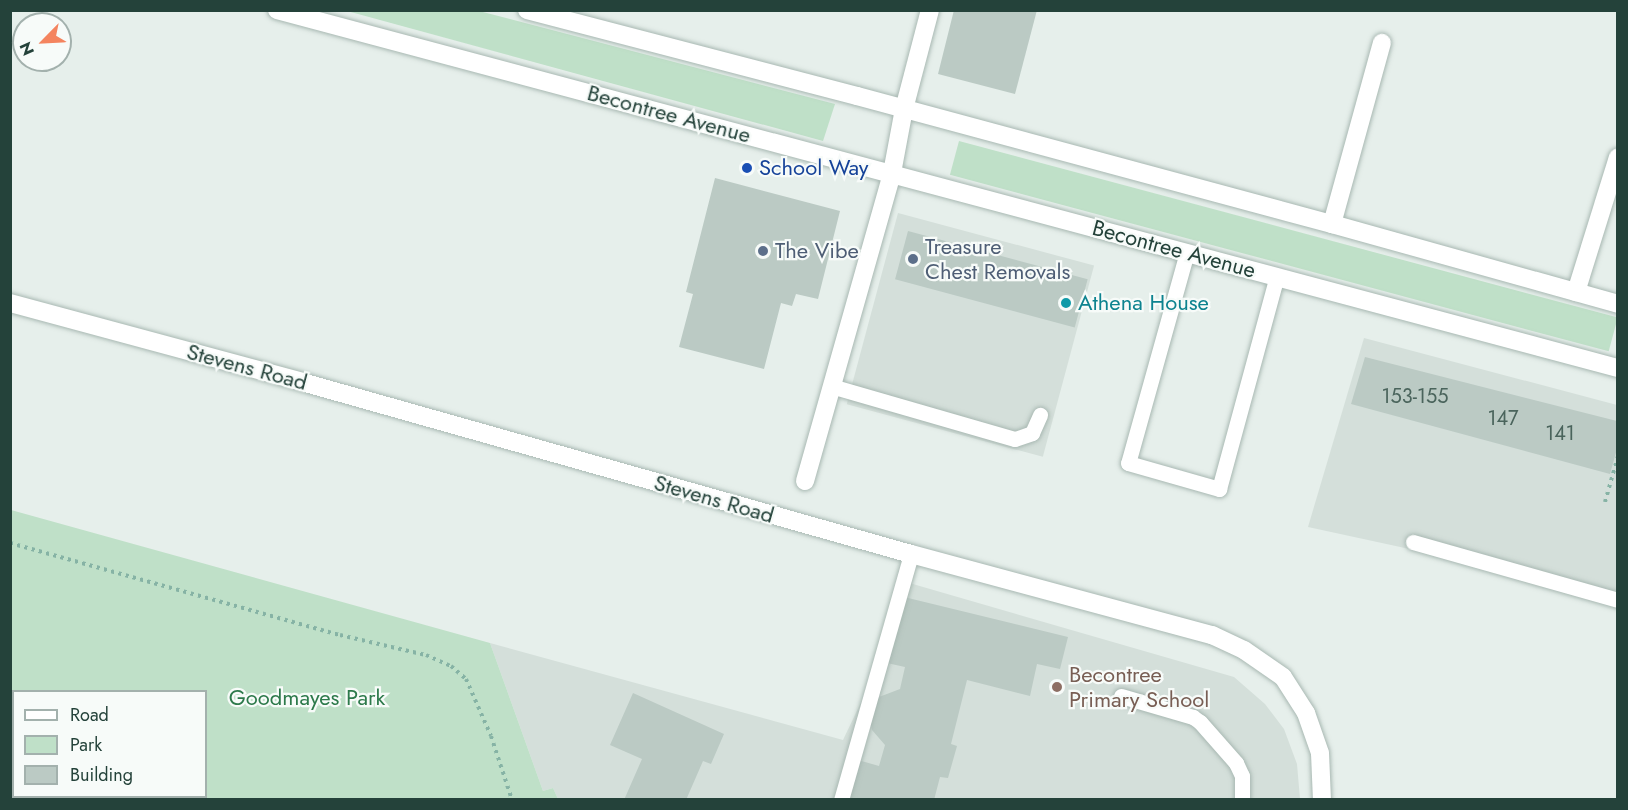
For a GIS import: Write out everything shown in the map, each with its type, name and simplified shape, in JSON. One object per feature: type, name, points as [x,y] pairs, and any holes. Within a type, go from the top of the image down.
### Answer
[{"type":"street","name":"Becontree Avenue","points":[[278,10],[1617,368]]},
{"type":"street","points":[[527,10],[1332,224],[1617,304]]},
{"type":"street","points":[[806,481],[892,173],[904,109],[930,10]]},
{"type":"street","points":[[1332,224],[1382,43]]},
{"type":"street","points":[[1576,292],[1617,157]]},
{"type":"street","name":"Stevens Road","points":[[10,303],[313,385],[911,554],[1212,635],[1244,650],[1283,677],[1306,713],[1320,753],[1322,800]]},
{"type":"lane","points":[[1187,252],[1128,463],[1219,489],[1277,276]]},
{"type":"lane","points":[[831,386],[1016,439],[1032,433],[1040,414]]},
{"type":"lane","points":[[1413,543],[1617,600]]},
{"type":"lane","points":[[841,800],[911,554]]},
{"type":"lane","points":[[1121,696],[1193,717],[1200,722],[1236,763],[1244,787],[1242,800]]},
{"type":"path","points":[[1605,502],[1617,456]]},
{"type":"path","points":[[10,543],[340,635],[426,655],[451,666],[466,679],[491,736],[512,800]]},
{"type":"shaded area","points":[[898,213],[1094,266],[1043,457],[847,404]]},
{"type":"shaded area","points":[[1364,338],[1617,405],[1617,594],[1308,527]]},
{"type":"shaded area","name":"Becontree Primary School","points":[[899,580],[1234,677],[1265,704],[1284,729],[1297,764],[1300,799],[558,799],[553,788],[543,791],[490,643],[843,740],[874,675]]},
{"type":"green space","points":[[347,11],[479,11],[835,104],[823,141]]},
{"type":"green space","points":[[959,141],[1618,318],[1609,351],[950,175]]},
{"type":"green space","name":"Goodmayes Park","points":[[11,510],[490,643],[543,791],[553,788],[558,799],[11,799]]},
{"type":"building","points":[[954,10],[1037,10],[1015,94],[938,74]]},
{"type":"building","name":"The Vibe","points":[[715,178],[840,211],[818,299],[796,294],[792,306],[781,303],[764,369],[679,347],[693,294],[686,292]]},
{"type":"building","points":[[908,231],[1088,279],[1075,327],[895,279]]},
{"type":"building","points":[[1365,357],[1617,421],[1617,449],[1610,474],[1351,404]]},
{"type":"building","points":[[904,597],[1068,637],[1060,669],[1037,664],[1030,696],[967,680],[951,744],[957,746],[948,778],[940,777],[934,800],[848,800],[858,760],[879,766],[885,745],[872,730],[869,715],[879,697],[900,689],[905,667],[887,663]]},
{"type":"building","points":[[633,693],[724,734],[711,764],[703,761],[686,800],[624,800],[642,759],[610,745]]},
{"type":"place","name":"School Way","points":[[747,168]]},
{"type":"place","name":"The Vibe","points":[[763,251]]},
{"type":"place","name":"Treasure Chest Removals","points":[[913,259]]},
{"type":"place","name":"Athena House","points":[[1066,303]]},
{"type":"place","name":"Becontree Primary School","points":[[1057,687]]}]
